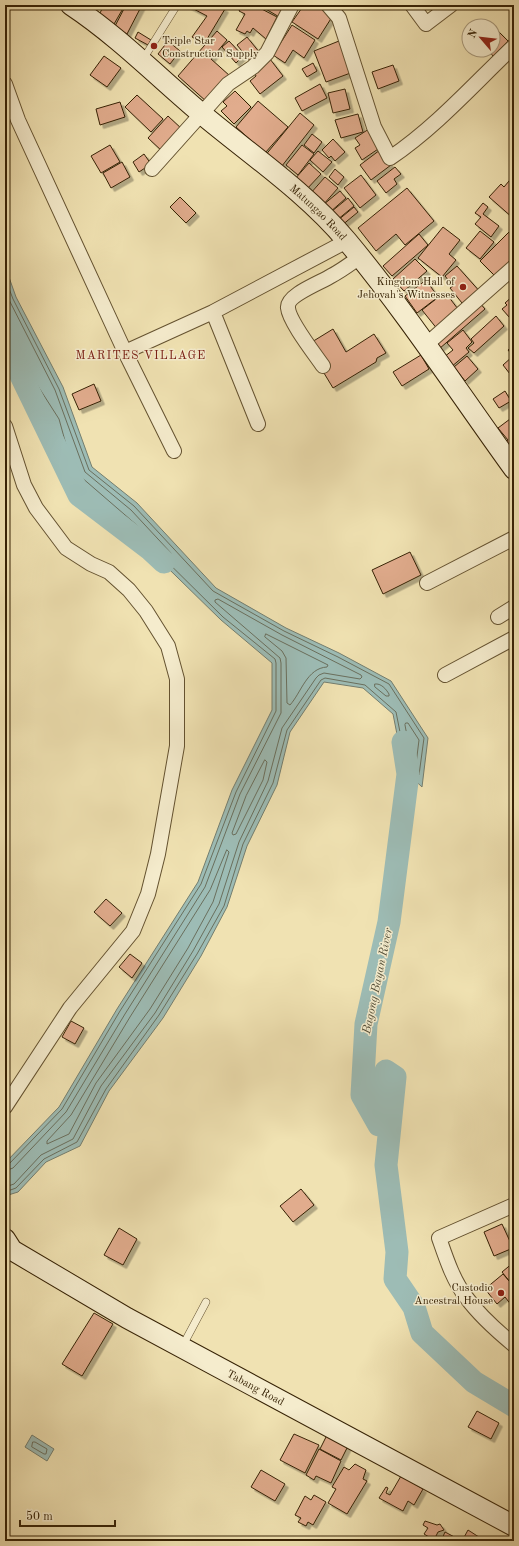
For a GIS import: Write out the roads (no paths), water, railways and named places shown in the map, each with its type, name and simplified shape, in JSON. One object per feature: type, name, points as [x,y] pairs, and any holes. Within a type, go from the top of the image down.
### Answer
[{"type":"main road","name":"Matungao Road","points":[[71,5],[127,47],[202,114],[319,210],[360,257],[427,344],[511,459]]},
{"type":"main road","name":"Tabang Road","points":[[7,1247],[127,1318],[514,1526]]},
{"type":"street","points":[[152,169],[228,84],[252,67],[267,53],[292,5]]},
{"type":"street","points":[[328,5],[340,18],[374,128],[390,158],[411,143],[441,117],[514,46]]},
{"type":"street","points":[[412,5],[426,24],[452,5]]},
{"type":"street","points":[[5,84],[18,120],[125,352],[174,452]]},
{"type":"street","points":[[125,352],[213,312],[347,241]]},
{"type":"street","points":[[323,366],[292,319],[287,307],[289,301],[297,294],[332,276],[360,257]]},
{"type":"street","points":[[427,344],[514,267]]},
{"type":"street","points":[[213,312],[258,424]]},
{"type":"street","points":[[5,426],[24,485],[36,508],[66,548],[91,564],[109,572],[129,590],[146,611],[168,646],[177,679],[177,746],[158,854],[148,894],[133,931],[70,1008],[5,1106]]},
{"type":"street","points":[[427,583],[514,538]]},
{"type":"street","points":[[498,617],[514,606]]},
{"type":"street","points":[[445,675],[514,638]]},
{"type":"street","points":[[514,1205],[439,1238],[448,1263],[466,1297],[492,1327],[514,1345]]},
{"type":"lane","points":[[142,61],[177,5]]},
{"type":"lane","points":[[182,1347],[206,1302]]},
{"type":"water","points":[[5,266],[16,297],[63,387],[92,467],[137,503],[216,588],[286,628],[339,653],[391,681],[428,738],[422,787],[404,770],[393,714],[363,688],[324,682],[290,732],[277,785],[247,846],[227,907],[201,956],[163,1018],[109,1091],[80,1146],[46,1162],[18,1192],[5,1196],[5,1163],[59,1107],[117,1009],[198,882],[232,790],[272,710],[272,663],[221,620],[133,534],[65,475],[51,423],[12,362],[5,338]]},
{"type":"water","points":[[32,1435],[54,1449],[47,1461],[25,1447]]},
{"type":"waterway","points":[[5,339],[14,361],[79,495],[150,549],[164,562]]},
{"type":"waterway","name":"Bagong Bayan River","points":[[403,742],[408,774],[389,922],[366,1024],[362,1095],[379,1125],[386,1071],[395,1077],[386,1165],[397,1252],[395,1279],[414,1307],[422,1333],[474,1382],[514,1406]]},
{"type":"place","name":"Triple Star Construction Supply","points":[[154,46]]},
{"type":"place","name":"Kingdom Hall of Jehovah's Witnesses","points":[[463,287]]},
{"type":"place","name":"Custodio Ancestral House","points":[[501,1293]]},
{"type":"district","name":"MARITES VILLAGE","points":[[141,355]]}]
